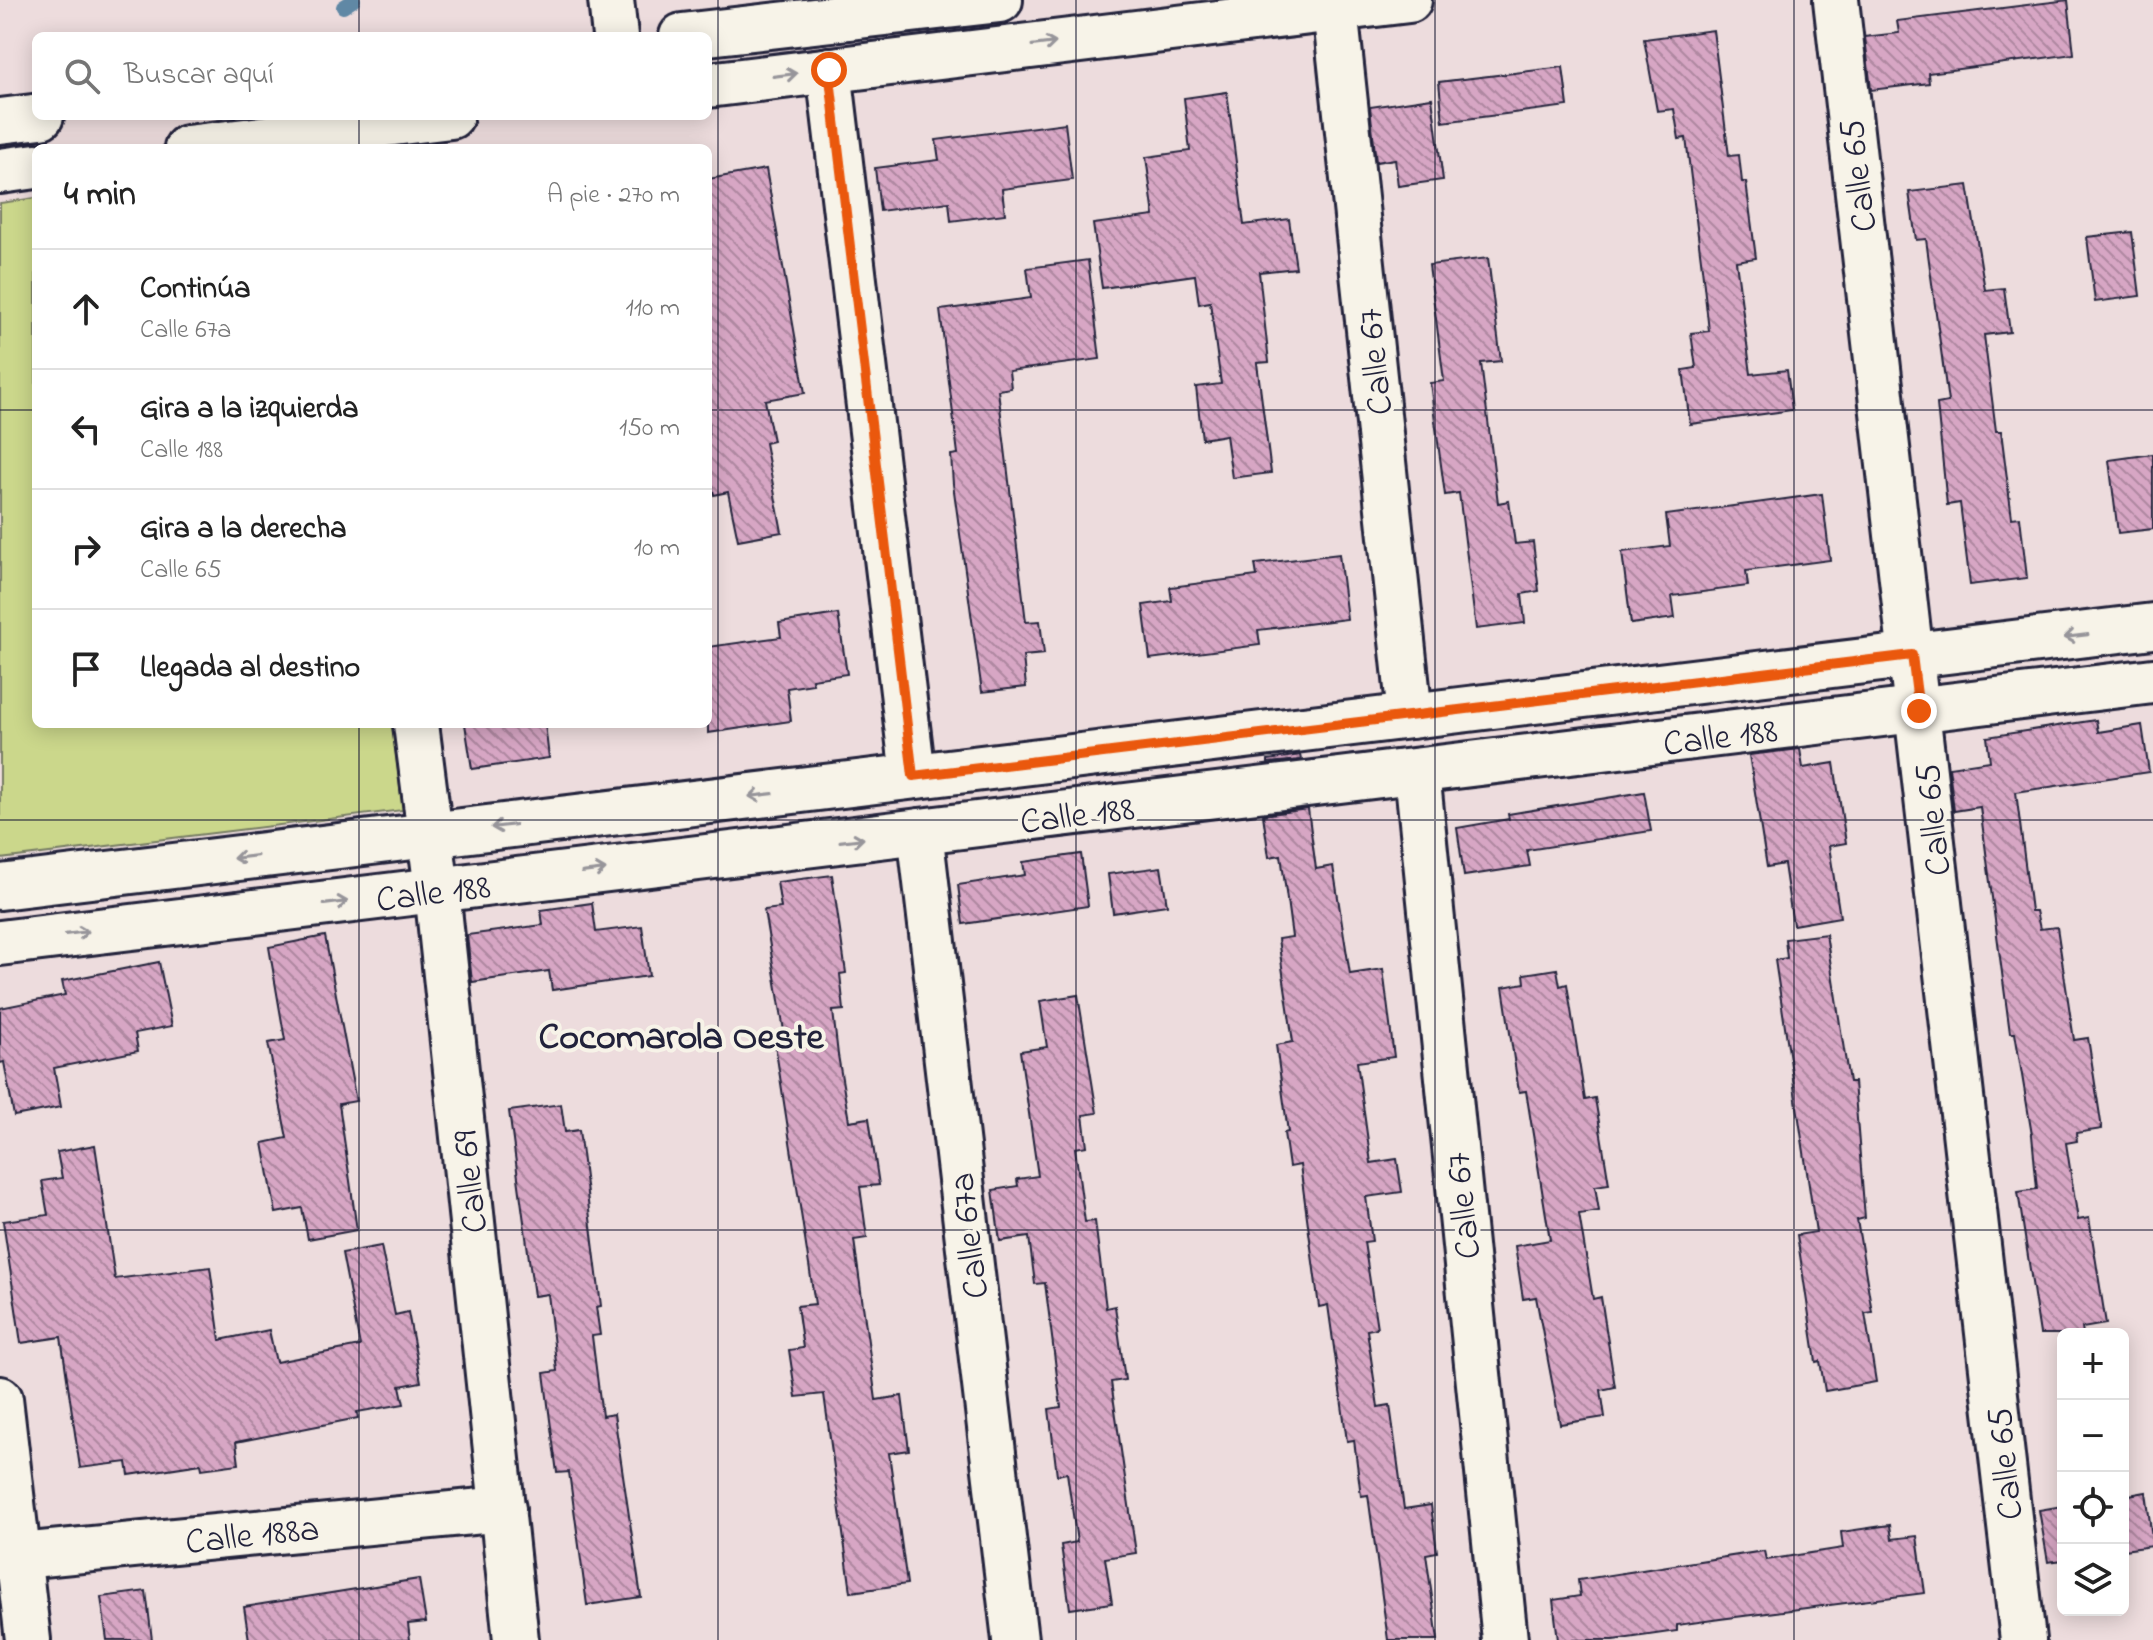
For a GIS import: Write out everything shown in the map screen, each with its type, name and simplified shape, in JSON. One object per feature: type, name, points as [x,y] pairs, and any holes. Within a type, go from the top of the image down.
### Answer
[{"type":"street","points":[[611,0],[615,32]]},
{"type":"street","points":[[712,33],[1000,0]]},
{"type":"street","points":[[712,85],[1409,0]]},
{"type":"street","name":"Calle 65","points":[[1836,0],[2023,1640]]},
{"type":"street","name":"Calle 67","points":[[1335,9],[1410,716]]},
{"type":"street","points":[[829,70],[913,776]]},
{"type":"street","points":[[0,121],[32,117]]},
{"type":"street","points":[[222,144],[421,120]]},
{"type":"street","points":[[0,171],[32,167]]},
{"type":"street","name":"Calle 188","points":[[0,887],[2153,626]]},
{"type":"street","name":"Calle 188","points":[[0,943],[2153,681]]},
{"type":"street","name":"Calle 69","points":[[417,728],[431,834],[516,1640]]},
{"type":"street","name":"Calle 67","points":[[1417,772],[1505,1640]]},
{"type":"street","name":"Calle 67a","points":[[920,831],[1015,1640]]},
{"type":"street","points":[[0,1399],[10,1557],[28,1640]]},
{"type":"street","name":"Calle 188a","points":[[10,1557],[503,1509]]},
{"type":"green space","points":[[32,199],[32,728],[393,728],[403,810],[0,859],[0,203]]},
{"type":"building","points":[[2068,0],[2074,54],[1928,73],[1929,83],[1871,90],[1865,37],[1899,33],[1897,21]]},
{"type":"building","points":[[1713,30],[1729,156],[1739,155],[1742,182],[1746,182],[1756,258],[1736,261],[1751,374],[1787,370],[1792,410],[1690,424],[1683,370],[1696,368],[1691,333],[1709,331],[1702,268],[1686,138],[1679,139],[1674,109],[1657,111],[1644,39]]},
{"type":"building","points":[[1563,67],[1568,106],[1443,122],[1439,82]]},
{"type":"building","points":[[1227,92],[1244,225],[1289,219],[1296,268],[1259,272],[1269,362],[1257,363],[1271,473],[1232,478],[1226,435],[1202,439],[1196,387],[1221,384],[1210,302],[1199,304],[1195,275],[1102,288],[1093,224],[1154,216],[1146,157],[1190,151],[1184,98]]},
{"type":"building","points":[[1432,98],[1443,180],[1398,186],[1395,159],[1376,162],[1370,107]]},
{"type":"building","points":[[1065,123],[1072,180],[1002,189],[1005,214],[951,221],[949,202],[880,211],[875,168],[939,160],[936,140]]},
{"type":"building","points":[[766,169],[805,393],[765,400],[773,441],[765,443],[782,532],[738,540],[728,492],[714,495],[712,486],[712,178]]},
{"type":"building","points":[[1968,185],[1985,290],[2004,288],[2010,332],[1984,335],[1996,431],[2001,431],[2012,518],[2020,517],[2027,578],[1970,585],[1960,503],[1947,505],[1937,404],[1948,402],[1926,239],[1916,240],[1909,192]]},
{"type":"building","points":[[2132,232],[2140,296],[2095,302],[2087,237]]},
{"type":"building","points":[[1488,258],[1501,361],[1481,363],[1498,503],[1509,501],[1515,544],[1533,542],[1539,591],[1522,594],[1525,623],[1476,629],[1459,493],[1445,495],[1430,383],[1444,381],[1429,265]]},
{"type":"building","points":[[1088,260],[1100,359],[1009,371],[1011,388],[998,390],[1026,622],[1040,621],[1044,654],[1023,656],[1026,687],[982,692],[953,484],[951,455],[958,454],[940,310],[1031,298],[1027,268]]},
{"type":"building","points":[[2153,454],[2153,529],[2118,533],[2109,460]]},
{"type":"building","points":[[1822,494],[1830,560],[1746,571],[1748,586],[1672,596],[1675,618],[1631,624],[1622,552],[1670,546],[1666,515]]},
{"type":"building","points":[[1339,554],[1347,619],[1258,630],[1260,645],[1150,659],[1143,605],[1172,601],[1170,587],[1257,576],[1255,564]]},
{"type":"building","points":[[838,614],[847,674],[812,679],[813,684],[787,688],[791,721],[708,733],[708,728],[712,728],[712,646],[781,637],[779,623]]},
{"type":"building","points":[[2096,720],[2098,732],[2142,725],[2149,772],[2016,792],[2031,911],[2036,911],[2040,929],[2057,927],[2074,1040],[2088,1038],[2102,1129],[2076,1133],[2077,1141],[2066,1143],[2078,1220],[2089,1218],[2106,1324],[2057,1328],[2057,1334],[2040,1334],[2018,1192],[2037,1189],[2032,1135],[2015,1033],[2010,1033],[1980,807],[1954,811],[1949,767],[1990,761],[1987,737]]},
{"type":"building","points":[[466,728],[545,728],[549,758],[472,769]]},
{"type":"building","points":[[1800,749],[1803,768],[1834,763],[1846,843],[1829,846],[1840,917],[1793,925],[1784,864],[1767,867],[1749,755]]},
{"type":"building","points":[[1300,755],[1301,760],[1268,763],[1268,760]]},
{"type":"building","points":[[1644,792],[1651,831],[1527,850],[1530,866],[1464,876],[1457,828],[1509,819],[1508,814]]},
{"type":"building","points":[[1308,809],[1316,869],[1333,866],[1350,974],[1383,969],[1394,1057],[1357,1062],[1371,1163],[1397,1159],[1402,1192],[1366,1197],[1372,1241],[1364,1242],[1377,1328],[1367,1330],[1378,1407],[1390,1405],[1404,1509],[1431,1505],[1437,1552],[1426,1554],[1438,1640],[1388,1640],[1368,1495],[1361,1496],[1354,1440],[1347,1441],[1328,1305],[1319,1307],[1300,1165],[1289,1167],[1284,1133],[1288,1132],[1276,1045],[1293,1042],[1278,939],[1292,937],[1281,855],[1269,857],[1263,815]]},
{"type":"building","points":[[1081,854],[1088,906],[963,924],[958,885],[1025,875],[1023,862]]},
{"type":"building","points":[[1161,867],[1167,905],[1113,913],[1108,874]]},
{"type":"building","points":[[832,875],[846,973],[840,974],[844,1010],[833,1011],[838,1055],[849,1121],[869,1118],[879,1185],[860,1187],[867,1238],[854,1240],[876,1400],[902,1396],[909,1450],[889,1453],[907,1584],[851,1592],[824,1394],[796,1397],[789,1350],[803,1348],[797,1306],[815,1304],[774,1038],[785,1037],[764,910],[781,908],[777,882]]},
{"type":"building","points":[[592,903],[596,932],[642,926],[649,976],[552,990],[549,971],[472,982],[467,935],[543,925],[541,910]]},
{"type":"building","points":[[1826,934],[1849,1082],[1854,1082],[1865,1218],[1857,1220],[1872,1312],[1865,1313],[1876,1382],[1825,1391],[1820,1361],[1816,1362],[1797,1235],[1816,1232],[1775,960],[1787,958],[1785,939]]},
{"type":"building","points":[[325,936],[356,1101],[339,1104],[357,1230],[308,1239],[302,1208],[276,1213],[263,1143],[287,1138],[268,1043],[285,1040],[269,947]]},
{"type":"building","points":[[159,962],[172,1026],[135,1033],[138,1051],[54,1068],[61,1107],[14,1116],[4,1062],[0,1063],[0,1008],[65,995],[62,981]]},
{"type":"building","points":[[1557,969],[1560,986],[1567,984],[1585,1100],[1595,1098],[1609,1184],[1595,1186],[1599,1211],[1579,1214],[1593,1299],[1601,1297],[1615,1387],[1601,1390],[1605,1417],[1560,1424],[1536,1297],[1523,1299],[1515,1246],[1550,1240],[1526,1091],[1519,1092],[1503,987],[1525,983],[1524,974]]},
{"type":"building","points":[[1078,995],[1097,1113],[1083,1115],[1087,1146],[1075,1148],[1085,1222],[1095,1221],[1106,1308],[1115,1306],[1125,1380],[1111,1382],[1136,1553],[1105,1558],[1112,1603],[1070,1609],[1061,1545],[1077,1542],[1067,1473],[1057,1475],[1049,1409],[1061,1407],[1045,1283],[1035,1284],[1029,1237],[1000,1241],[993,1190],[1018,1186],[1017,1179],[1038,1176],[1020,1051],[1047,1047],[1040,1001]]},
{"type":"building","points":[[561,1104],[565,1132],[579,1130],[601,1306],[596,1307],[600,1335],[592,1336],[602,1416],[614,1414],[641,1597],[587,1605],[569,1472],[557,1473],[544,1373],[557,1371],[548,1294],[534,1296],[509,1111]]},
{"type":"building","points":[[95,1145],[115,1279],[210,1267],[220,1340],[269,1330],[276,1362],[360,1346],[342,1253],[381,1246],[395,1315],[408,1312],[421,1382],[400,1386],[404,1404],[357,1412],[358,1418],[236,1442],[239,1464],[202,1469],[201,1464],[129,1475],[127,1462],[80,1468],[61,1337],[21,1343],[3,1221],[48,1215],[42,1181],[62,1178],[57,1152]]},
{"type":"building","points":[[2146,1492],[2153,1546],[2129,1549],[2129,1495]]},
{"type":"building","points":[[2057,1507],[2057,1561],[2048,1562],[2039,1510]]},
{"type":"building","points":[[1890,1525],[1892,1539],[1917,1536],[1925,1593],[1677,1625],[1677,1631],[1614,1640],[1558,1640],[1553,1600],[1580,1596],[1578,1580],[1764,1551],[1766,1560],[1843,1548],[1841,1532]]},
{"type":"building","points":[[419,1579],[426,1622],[408,1624],[410,1640],[249,1640],[244,1607]]},
{"type":"building","points":[[146,1591],[152,1640],[107,1640],[101,1597]]},
{"type":"waterway","points":[[343,7],[354,0]]},
{"type":"district","name":"Cocomarola Oeste","points":[[681,1035]]},
{"type":"route","points":[[829,70],[913,776],[1912,655],[1919,711]]}]
